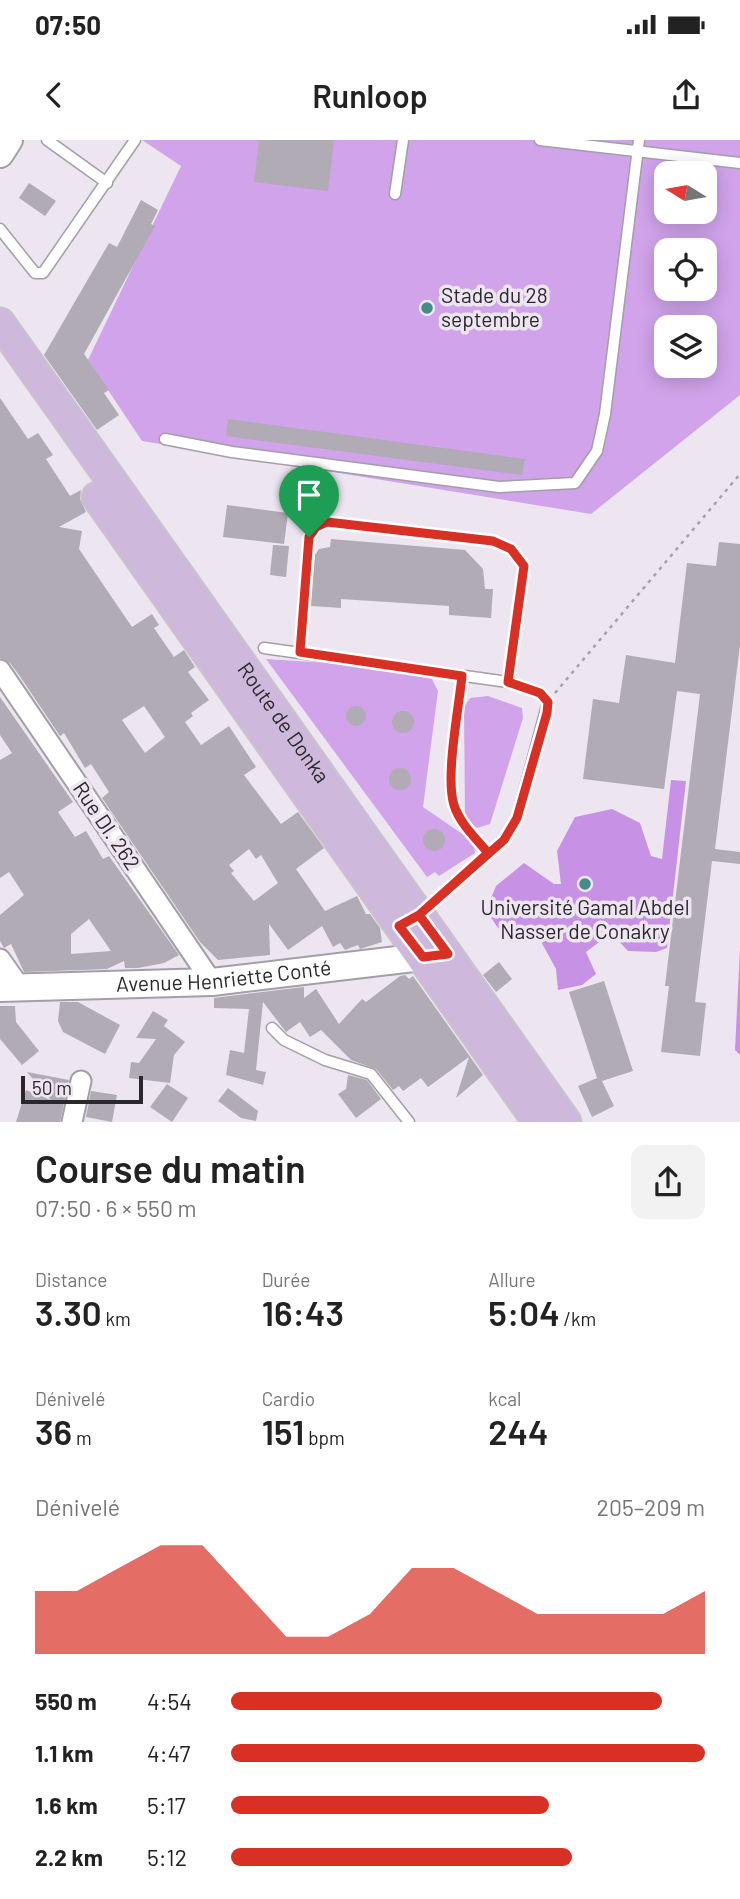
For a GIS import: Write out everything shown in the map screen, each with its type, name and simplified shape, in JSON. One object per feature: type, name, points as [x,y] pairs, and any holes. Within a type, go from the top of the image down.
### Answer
[{"type":"main road","name":"Route de Donka","points":[[0,323],[409,920]]},
{"type":"main road","name":"Route de Donka","points":[[0,360],[435,956],[566,1122]]},
{"type":"main road","name":"Route de Donka","points":[[435,956],[538,1122]]},
{"type":"main road","name":"Avenue Henriette Conté","points":[[9,987],[212,982],[435,956]]},
{"type":"street","name":"Rue DI. 262","points":[[0,670],[212,982]]},
{"type":"street","points":[[0,959],[9,987]]},
{"type":"street","points":[[72,1122],[81,1082]]},
{"type":"lane","points":[[47,140],[107,183]]},
{"type":"lane","points":[[0,229],[35,273],[43,273],[135,140]]},
{"type":"lane","points":[[395,194],[403,140]]},
{"type":"lane","points":[[540,140],[638,146],[740,163]]},
{"type":"lane","points":[[165,439],[232,452],[499,487],[575,483],[597,451],[605,414],[638,146]]},
{"type":"lane","points":[[300,652],[309,537],[316,527],[327,522],[493,541],[511,549],[524,566],[508,682]]},
{"type":"lane","points":[[264,648],[508,682],[540,693],[548,702],[517,818],[504,840],[409,920]]},
{"type":"lane","points":[[462,676],[451,780],[453,804],[464,825],[488,853]]},
{"type":"lane","points":[[272,1028],[284,1040],[325,1060],[371,1074],[409,1122]]},
{"type":"path","points":[[548,702],[740,474]]},
{"type":"shaded area","name":"Stade du 28 septembre","points":[[142,140],[740,140],[740,395],[591,514],[142,441],[88,360],[181,166]]},
{"type":"shaded area","points":[[266,659],[418,669],[429,673],[438,691],[423,807],[474,842],[475,853],[439,876],[435,872],[427,877]]},
{"type":"shaded area","points":[[488,696],[522,708],[523,718],[490,824],[477,828],[469,824],[465,816],[464,707],[470,698]]},
{"type":"shaded area","points":[[671,780],[686,781],[667,948],[656,952],[628,951],[611,933],[586,952],[596,974],[582,985],[558,990],[556,969],[539,938],[514,942],[498,928],[486,910],[496,886],[524,863],[554,884],[561,884],[557,851],[575,817],[612,809],[640,823],[651,856],[662,859]]},
{"type":"shaded area","points":[[740,949],[740,1055],[735,1050]]},
{"type":"building","points":[[259,140],[334,140],[328,191],[254,182]]},
{"type":"building","points":[[29,183],[56,201],[45,216],[19,198]]},
{"type":"building","points":[[141,200],[158,210],[151,224],[155,226],[84,354],[109,390],[104,393],[119,415],[97,430],[44,355],[109,243],[117,247]]},
{"type":"building","points":[[0,398],[28,439],[38,433],[53,455],[46,459],[70,496],[81,490],[80,499],[86,512],[59,527],[82,531],[79,549],[132,627],[152,614],[159,625],[154,628],[174,657],[184,650],[195,667],[188,672],[209,700],[191,713],[193,716],[185,722],[201,745],[229,726],[256,767],[244,775],[281,824],[298,812],[324,848],[296,869],[325,911],[357,896],[366,914],[370,914],[380,928],[382,942],[360,949],[358,945],[345,950],[340,943],[333,947],[322,926],[288,950],[269,924],[270,955],[218,960],[200,942],[102,798],[109,792],[91,764],[85,768],[64,733],[60,736],[10,663],[0,658]],"holes":[[[144,706],[165,737],[145,753],[122,720]],[[249,849],[256,859],[261,855],[278,883],[254,901],[231,873],[234,871],[229,865]]]},
{"type":"building","points":[[228,419],[525,459],[522,475],[226,436]]},
{"type":"building","points":[[227,505],[288,513],[284,544],[223,537]]},
{"type":"building","points":[[331,539],[465,550],[483,569],[485,589],[493,589],[491,618],[449,615],[449,606],[341,599],[341,608],[311,606],[315,555],[319,549],[330,547]]},
{"type":"building","points":[[719,542],[740,544],[740,645],[715,849],[740,852],[740,864],[712,861],[695,1002],[706,1003],[700,1056],[661,1052],[669,986],[665,986],[700,694],[677,691],[664,789],[583,779],[593,699],[619,703],[626,655],[675,663],[687,563],[716,566]]},
{"type":"building","points":[[273,545],[289,546],[286,577],[270,575]]},
{"type":"building","points":[[0,697],[73,802],[58,812],[75,837],[86,831],[103,859],[109,856],[179,955],[164,963],[138,968],[125,968],[124,961],[107,969],[24,972],[11,944],[4,948],[0,941],[0,915],[24,895],[9,872],[0,878],[0,760],[12,753],[0,735]],"holes":[[[89,919],[111,951],[71,954],[71,934]]]},
{"type":"building","points":[[352,706],[360,706],[366,716],[360,726],[352,726],[346,720],[346,712]]},
{"type":"building","points":[[403,711],[411,714],[414,722],[411,730],[403,733],[395,730],[392,722],[395,714]]},
{"type":"building","points":[[396,768],[404,768],[411,775],[411,783],[404,790],[396,790],[389,783],[389,775]]},
{"type":"building","points":[[434,829],[442,832],[445,840],[442,848],[434,851],[426,848],[423,840],[426,832]]},
{"type":"building","points":[[499,962],[512,979],[496,992],[483,975]]},
{"type":"building","points":[[405,975],[409,979],[413,976],[483,1075],[456,1098],[469,1057],[428,1087],[421,1078],[403,1091],[399,1086],[393,1090],[376,1069],[351,1060],[321,1030],[310,1037],[300,1022],[286,1032],[263,1002],[256,1070],[266,1072],[263,1085],[226,1075],[230,1050],[244,1053],[249,1009],[214,1008],[214,998],[304,987],[304,998],[316,989],[339,1024],[362,999],[366,1002]]},
{"type":"building","points":[[604,981],[633,1071],[602,1081],[614,1106],[592,1117],[578,1086],[597,1078],[569,992]]},
{"type":"building","points":[[60,1002],[78,1002],[120,1025],[105,1054],[63,1032],[58,1021]]},
{"type":"building","points":[[0,1006],[15,1006],[16,1022],[39,1051],[22,1065],[0,1039]]},
{"type":"building","points":[[153,1011],[168,1020],[164,1026],[185,1042],[174,1055],[170,1083],[129,1078],[131,1062],[139,1063],[156,1039],[136,1038]]},
{"type":"building","points":[[27,1072],[69,1080],[60,1122],[16,1122],[26,1090],[51,1100]]},
{"type":"building","points":[[348,1075],[367,1080],[381,1099],[356,1118],[338,1094],[346,1089]]},
{"type":"building","points":[[167,1084],[188,1098],[172,1122],[150,1107]]},
{"type":"building","points":[[228,1088],[258,1111],[256,1121],[241,1118],[218,1101]]},
{"type":"building","points":[[91,1091],[117,1095],[112,1122],[86,1117]]},
{"type":"place","name":"Stade du 28 septembre","points":[[427,308]]},
{"type":"place","name":"Université Gamal Abdel Nasser de Conakry","points":[[585,884]]},
{"type":"route","points":[[309,537],[300,652],[462,676],[451,780],[453,804],[464,825],[488,853],[419,915],[399,926],[423,957],[448,954],[419,915],[504,840],[517,818],[547,713],[548,702],[540,693],[508,682],[524,566],[511,549],[493,541],[327,522],[316,527],[309,537]]}]
